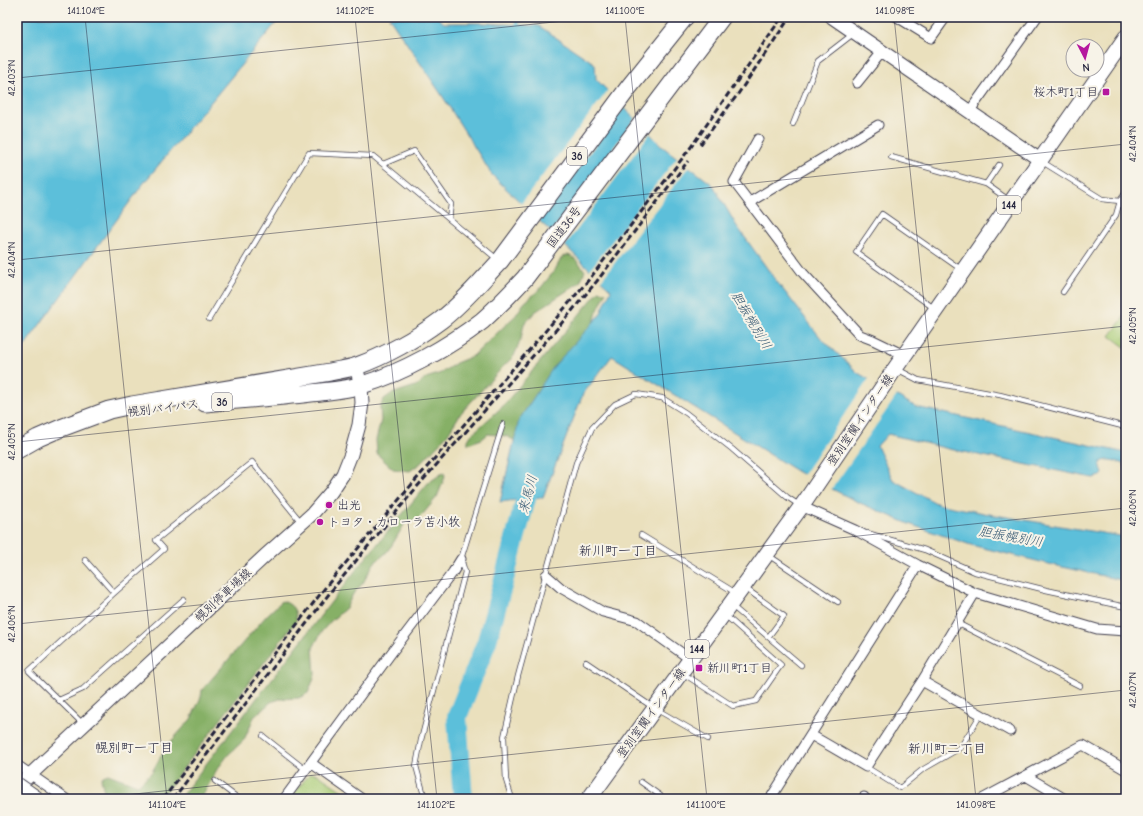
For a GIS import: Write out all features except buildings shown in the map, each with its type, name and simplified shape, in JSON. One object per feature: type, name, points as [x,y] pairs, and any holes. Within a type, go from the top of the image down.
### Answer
[{"type":"highway","name":"36","points":[[356,366],[410,340],[440,320],[477,286],[500,261],[629,87],[685,17]]},
{"type":"highway","name":"国道36号","points":[[361,386],[393,374],[432,354],[459,338],[503,302],[525,278],[555,240],[722,17]]},
{"type":"highway","name":"幌別バイパス","points":[[17,450],[61,428],[108,410],[330,372],[356,366]]},
{"type":"highway","name":"幌別バイパス","points":[[84,420],[190,404],[285,396],[361,386]]},
{"type":"main road","points":[[832,17],[1040,160]]},
{"type":"main road","name":"登別室蘭インター線","points":[[588,799],[803,503],[904,355],[1126,37]]},
{"type":"main road","name":"幌別停車場線","points":[[17,786],[31,775],[301,522],[312,514],[331,492],[343,474],[351,454],[359,425],[362,403],[361,386],[356,366]]},
{"type":"main road","points":[[17,786],[37,799]]},
{"type":"street","points":[[897,17],[931,38],[946,17]]},
{"type":"street","points":[[969,112],[1037,17]]},
{"type":"street","points":[[857,83],[882,52]]},
{"type":"street","points":[[750,202],[878,125]]},
{"type":"street","points":[[758,139],[734,182],[803,272],[860,335],[904,355]]},
{"type":"street","points":[[803,503],[975,593],[1097,629],[1126,631]]},
{"type":"street","points":[[284,799],[453,572],[461,559]]},
{"type":"street","points":[[770,799],[918,564]]},
{"type":"street","points":[[546,575],[561,588],[604,612],[637,621],[690,659]]},
{"type":"street","points":[[811,735],[866,767],[922,680],[975,593]]},
{"type":"street","points":[[922,680],[1010,731]]},
{"type":"street","points":[[982,799],[1083,745],[1126,770]]},
{"type":"street","points":[[17,765],[66,799]]},
{"type":"street","points":[[308,766],[362,799]]},
{"type":"street","points":[[1026,776],[1065,799]]},
{"type":"lane","points":[[793,124],[818,61],[855,32]]},
{"type":"lane","points":[[383,164],[414,151],[451,204],[449,219]]},
{"type":"lane","points":[[209,319],[309,153],[373,156],[500,261]]},
{"type":"lane","points":[[891,157],[986,184],[1011,202]]},
{"type":"lane","points":[[1040,160],[1102,199],[1120,201]]},
{"type":"lane","points":[[986,184],[999,165]]},
{"type":"lane","points":[[1063,292],[1116,215],[1120,201],[1126,192]]},
{"type":"lane","points":[[936,310],[856,252],[882,214],[963,271]]},
{"type":"lane","points":[[894,370],[918,380],[1000,395],[1126,427]]},
{"type":"lane","points":[[512,799],[506,780],[504,737],[518,676],[576,463],[592,428],[615,404],[636,394],[662,398],[686,413],[732,449],[787,497],[803,503]]},
{"type":"lane","points":[[425,799],[416,766],[421,740],[465,572],[461,559],[503,424]]},
{"type":"lane","points":[[84,725],[29,671],[114,593],[164,550],[156,540],[252,462],[301,522]]},
{"type":"lane","points":[[855,530],[925,550],[975,572],[1046,590],[1126,607]]},
{"type":"lane","points":[[641,535],[733,599],[769,636],[801,665]]},
{"type":"lane","points":[[766,554],[838,602]]},
{"type":"lane","points":[[85,560],[114,593]]},
{"type":"lane","points":[[59,700],[84,689],[184,599]]},
{"type":"lane","points":[[733,599],[784,616],[769,636]]},
{"type":"lane","points":[[681,672],[733,706],[756,701],[781,665],[733,599]]},
{"type":"lane","points":[[957,623],[1080,686]]},
{"type":"lane","points":[[586,662],[654,708],[708,739]]},
{"type":"lane","points":[[866,767],[900,788],[922,770],[960,748],[981,714]]},
{"type":"lane","points":[[263,736],[308,766]]},
{"type":"lane","points":[[215,781],[239,799]]},
{"type":"lane","points":[[641,782],[665,799]]},
{"type":"green space","points":[[568,255],[575,259],[585,271],[580,282],[535,312],[524,324],[521,339],[514,356],[461,413],[447,435],[421,463],[410,471],[393,469],[377,454],[376,440],[381,420],[380,407],[384,399],[391,394],[418,385],[426,378],[441,373],[456,363],[473,356],[516,315],[524,303],[539,290],[555,270],[562,257]]},
{"type":"green space","points":[[599,291],[606,293],[597,312],[590,335],[518,442],[506,436],[488,434],[482,439],[468,444],[468,440],[471,435],[502,407]]},
{"type":"green space","points":[[1126,314],[1126,348],[1110,336]]},
{"type":"green space","points":[[444,472],[445,477],[437,497],[418,519],[405,523],[392,545],[385,554],[374,563],[363,583],[353,594],[346,608],[322,631],[313,648],[315,674],[308,693],[299,698],[280,699],[271,702],[254,717],[244,740],[228,755],[216,771],[201,799],[179,799],[356,570],[428,483]]},
{"type":"green space","points":[[282,601],[289,604],[293,608],[296,614],[296,621],[160,799],[106,799],[101,779],[103,776],[108,774],[138,785],[152,772],[166,747],[191,719],[201,697],[202,690],[267,615]]},
{"type":"green space","points":[[310,773],[317,774],[354,799],[290,799]]},
{"type":"water","points":[[17,17],[281,17],[143,184],[17,356]]},
{"type":"water","name":"胆振幌別川","points":[[389,17],[437,17],[444,23],[483,23],[539,26],[595,64],[596,79],[663,147],[713,185],[736,225],[774,278],[820,337],[858,373],[916,407],[1126,453],[1126,470],[1124,464],[1111,460],[1105,460],[1100,463],[1103,474],[1093,478],[949,449],[888,434],[877,446],[893,480],[938,504],[1126,537],[1126,581],[971,545],[909,524],[860,503],[798,472],[612,356],[583,394],[543,497],[500,502],[519,420],[554,366],[600,315],[611,290],[492,175],[443,97]]},
{"type":"pier","points":[[609,89],[625,106],[537,222],[520,205]]},
{"type":"pier","points":[[636,117],[651,132],[564,247],[550,234]]},
{"type":"pier","points":[[678,156],[690,165],[600,282],[589,271]]},
{"type":"pier","points":[[870,377],[898,394],[831,490],[802,476]]},
{"type":"waterway","points":[[517,30],[518,17]]},
{"type":"waterway","name":"来馬川","points":[[463,799],[457,717],[487,641],[533,473]]},
{"type":"railway","points":[[163,799],[328,584],[591,277],[691,147],[782,17]]},
{"type":"railway","points":[[700,145],[738,94],[790,17]]},
{"type":"railway","points":[[173,799],[332,590],[416,488],[555,331],[597,281],[688,161]]},
{"type":"place","name":"桜木町1丁目","points":[[1106,92]]},
{"type":"place","name":"出光","points":[[329,505]]},
{"type":"place","name":"トヨタ・カローラ苫小牧","points":[[320,522]]},
{"type":"place","name":"新川町1丁目","points":[[699,668]]},
{"type":"district","name":"新川町一丁目","points":[[618,550]]},
{"type":"district","name":"幌別町一丁目","points":[[134,747]]},
{"type":"district","name":"新川町二丁目","points":[[947,748]]}]
